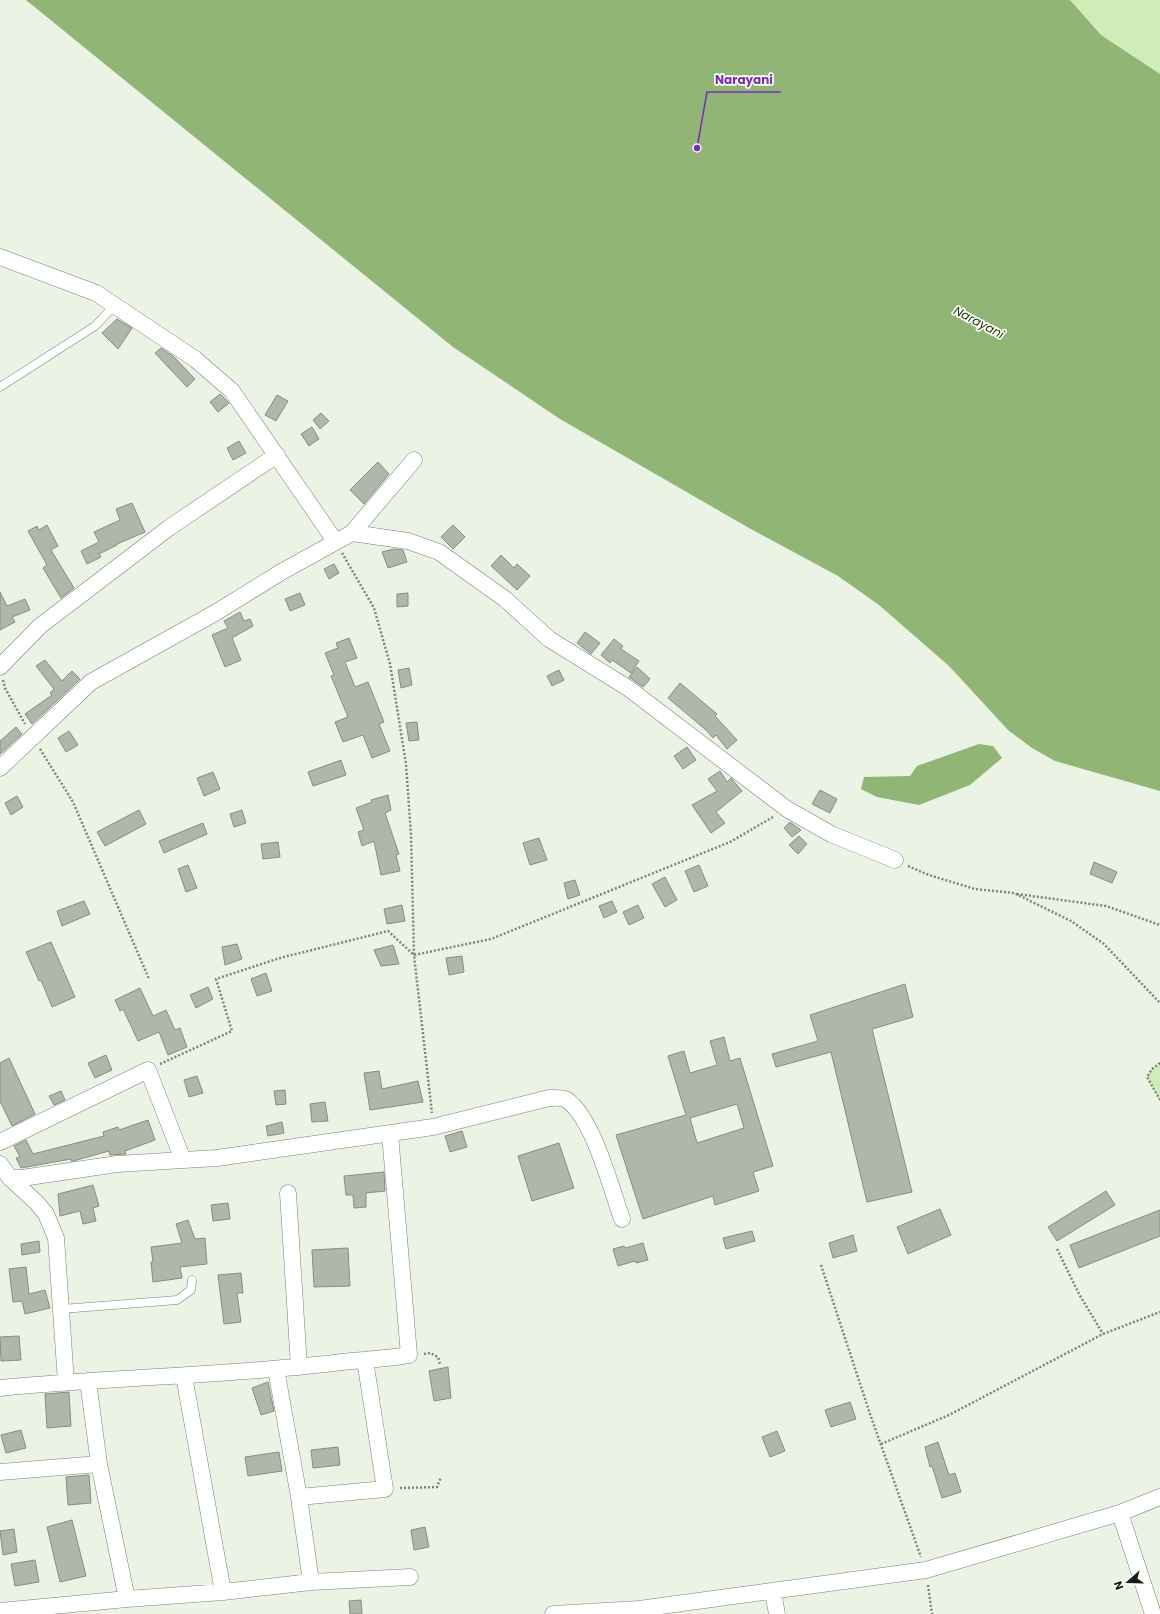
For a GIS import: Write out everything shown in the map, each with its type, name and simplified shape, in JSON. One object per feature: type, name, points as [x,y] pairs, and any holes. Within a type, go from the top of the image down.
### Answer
[{"type":"street","points":[[0,257],[96,293],[195,359],[232,391],[336,541]]},
{"type":"street","points":[[1,672],[40,626],[170,527],[277,455]]},
{"type":"street","points":[[0,768],[91,682],[215,613],[352,533],[414,460]]},
{"type":"street","points":[[352,533],[408,541],[439,552],[505,599],[550,639],[628,688],[787,809],[831,834],[895,860]]},
{"type":"street","points":[[0,1142],[148,1070],[183,1160]]},
{"type":"street","points":[[10,1178],[22,1178],[117,1164],[217,1158],[390,1134],[433,1127],[548,1098],[565,1099],[577,1110],[587,1126],[622,1219]]},
{"type":"street","points":[[0,1388],[66,1382],[184,1376],[276,1369],[410,1355],[390,1134]]},
{"type":"street","points":[[0,1164],[10,1178],[42,1208],[56,1238],[66,1382]]},
{"type":"street","points":[[288,1193],[299,1367]]},
{"type":"street","points":[[299,1497],[385,1489],[365,1360]]},
{"type":"street","points":[[276,1369],[299,1497],[312,1582]]},
{"type":"street","points":[[184,1376],[223,1592]]},
{"type":"street","points":[[88,1381],[98,1464],[127,1599]]},
{"type":"street","points":[[0,1472],[98,1464]]},
{"type":"street","points":[[553,1614],[639,1609],[926,1570],[1120,1512],[1160,1497]]},
{"type":"street","points":[[1120,1512],[1153,1614]]},
{"type":"street","points":[[0,1611],[223,1592],[312,1582],[410,1578]]},
{"type":"street","points":[[773,1592],[777,1614]]},
{"type":"lane","points":[[0,387],[95,326],[115,305]]},
{"type":"lane","points":[[62,1309],[177,1300],[191,1290],[192,1280]]},
{"type":"path","points":[[336,541],[374,608],[390,664],[406,764],[411,835],[414,955],[433,1127]]},
{"type":"path","points":[[1,672],[5,688],[73,802],[149,979]]},
{"type":"path","points":[[414,955],[491,938],[730,842],[787,809]]},
{"type":"path","points":[[895,860],[929,875],[975,889],[1106,906],[1160,925]]},
{"type":"path","points":[[1014,893],[1071,921],[1104,944],[1160,1003]]},
{"type":"path","points":[[148,1070],[232,1031],[216,979],[280,958],[388,931],[414,955]]},
{"type":"path","points":[[1160,1063],[1152,1069],[1147,1077],[1160,1100]]},
{"type":"path","points":[[1057,1249],[1079,1294],[1103,1334]]},
{"type":"path","points":[[821,1265],[881,1444],[926,1570],[932,1614]]},
{"type":"path","points":[[881,1444],[949,1415],[1103,1334],[1160,1312]]},
{"type":"path","points":[[410,1355],[430,1353],[438,1356],[440,1364]]},
{"type":"path","points":[[385,1489],[437,1487],[441,1477]]},
{"type":"shaded area","points":[[1070,0],[1160,0],[1160,74],[1101,35]]},
{"type":"shaded area","points":[[1160,1063],[1160,1100],[1147,1077],[1152,1069]]},
{"type":"water","points":[[26,0],[1070,0],[1101,35],[1160,74],[1160,791],[1055,761],[1032,748],[1008,730],[949,666],[879,605],[838,576],[749,528],[560,419],[453,347]]},
{"type":"water","points":[[979,744],[993,746],[1002,758],[970,785],[919,805],[877,797],[861,789],[864,777],[910,776],[917,766]]},
{"type":"building","points":[[117,319],[132,328],[118,349],[102,333]]},
{"type":"building","points":[[161,348],[173,356],[195,379],[187,387],[155,353]]},
{"type":"building","points":[[220,394],[229,403],[218,412],[210,402]]},
{"type":"building","points":[[277,395],[288,401],[276,421],[265,415]]},
{"type":"building","points":[[321,413],[329,421],[320,429],[313,420]]},
{"type":"building","points":[[312,427],[319,439],[309,446],[301,434]]},
{"type":"building","points":[[239,441],[246,453],[233,460],[227,448]]},
{"type":"building","points":[[378,462],[389,474],[364,504],[350,490]]},
{"type":"building","points":[[132,503],[145,532],[117,544],[99,554],[101,557],[87,564],[81,551],[99,542],[94,532],[120,520],[116,509]]},
{"type":"building","points":[[47,525],[58,546],[51,550],[74,588],[61,598],[43,568],[47,565],[28,531],[37,526],[39,530]]},
{"type":"building","points":[[453,525],[465,537],[453,549],[441,537]]},
{"type":"building","points":[[394,549],[403,550],[407,562],[388,568],[382,552]]},
{"type":"building","points":[[501,555],[514,568],[517,564],[530,576],[517,590],[491,566]]},
{"type":"building","points":[[334,564],[339,573],[329,579],[324,569]]},
{"type":"building","points":[[0,592],[7,606],[25,599],[30,610],[12,617],[15,622],[0,630]]},
{"type":"building","points":[[300,593],[305,605],[290,611],[285,599]]},
{"type":"building","points":[[408,593],[408,606],[397,607],[397,594]]},
{"type":"building","points":[[240,612],[244,621],[250,619],[253,626],[232,638],[241,660],[225,667],[212,635],[228,628],[224,621]]},
{"type":"building","points":[[585,632],[600,643],[591,654],[577,643]]},
{"type":"building","points":[[349,638],[357,658],[345,662],[355,687],[368,682],[384,722],[379,724],[390,751],[372,758],[363,735],[343,742],[335,722],[348,717],[331,676],[334,675],[325,653],[338,648],[336,643]]},
{"type":"building","points":[[614,639],[623,646],[621,649],[639,661],[631,673],[612,660],[610,663],[601,655]]},
{"type":"building","points":[[45,660],[62,681],[72,671],[80,679],[32,724],[25,714],[52,695],[50,693],[54,689],[36,666]]},
{"type":"building","points":[[637,667],[650,679],[643,687],[629,677]]},
{"type":"building","points":[[409,668],[412,685],[401,688],[398,670]]},
{"type":"building","points":[[559,670],[564,680],[552,686],[547,676]]},
{"type":"building","points":[[680,683],[717,714],[715,716],[737,740],[727,749],[716,735],[713,738],[706,730],[668,698]]},
{"type":"building","points":[[417,722],[419,740],[409,741],[406,723]]},
{"type":"building","points":[[16,727],[22,734],[0,754],[0,741]]},
{"type":"building","points":[[69,731],[78,745],[66,752],[58,738]]},
{"type":"building","points":[[687,747],[696,760],[683,769],[674,756]]},
{"type":"building","points":[[341,760],[346,775],[313,786],[308,772]]},
{"type":"building","points":[[720,771],[727,782],[731,778],[742,791],[716,812],[725,823],[711,833],[692,805],[717,791],[708,779]]},
{"type":"building","points":[[213,772],[220,789],[204,796],[197,778]]},
{"type":"building","points":[[820,790],[837,799],[830,813],[812,804]]},
{"type":"building","points":[[388,795],[391,810],[385,813],[399,854],[396,855],[400,871],[381,875],[374,841],[362,846],[358,832],[364,830],[356,808],[372,802],[371,800]]},
{"type":"building","points":[[17,796],[23,807],[11,815],[5,803]]},
{"type":"building","points":[[139,810],[146,824],[105,846],[97,832]]},
{"type":"building","points":[[242,810],[246,823],[234,827],[230,814]]},
{"type":"building","points":[[790,822],[801,830],[792,837],[784,828]]},
{"type":"building","points":[[203,823],[207,834],[164,853],[159,841]]},
{"type":"building","points":[[799,836],[807,844],[798,854],[789,845]]},
{"type":"building","points":[[539,838],[547,860],[530,865],[523,843]]},
{"type":"building","points":[[278,842],[280,857],[263,859],[261,844]]},
{"type":"building","points":[[1094,862],[1117,872],[1112,883],[1090,874]]},
{"type":"building","points":[[188,865],[197,888],[186,892],[178,869]]},
{"type":"building","points":[[699,865],[708,886],[694,892],[685,871]]},
{"type":"building","points":[[665,877],[677,900],[665,907],[652,884]]},
{"type":"building","points":[[575,880],[580,895],[568,899],[564,883]]},
{"type":"building","points":[[84,901],[90,914],[62,926],[57,911]]},
{"type":"building","points":[[612,901],[617,912],[604,918],[599,906]]},
{"type":"building","points":[[402,905],[405,921],[387,924],[384,909]]},
{"type":"building","points":[[638,905],[644,918],[629,925],[623,912]]},
{"type":"building","points":[[51,942],[75,997],[52,1007],[41,980],[39,981],[26,952]]},
{"type":"building","points":[[237,944],[242,959],[225,965],[222,947]]},
{"type":"building","points":[[393,945],[399,964],[381,966],[374,950]]},
{"type":"building","points":[[462,956],[464,972],[449,975],[446,958]]},
{"type":"building","points":[[266,973],[272,991],[257,996],[251,979]]},
{"type":"building","points":[[905,984],[913,1017],[872,1029],[912,1192],[867,1202],[831,1052],[776,1067],[772,1054],[818,1041],[810,1015]]},
{"type":"building","points":[[208,987],[213,999],[196,1008],[190,995]]},
{"type":"building","points":[[140,988],[153,1016],[166,1010],[175,1030],[180,1028],[187,1047],[168,1055],[159,1032],[138,1041],[123,1009],[120,1011],[115,1000]]},
{"type":"building","points":[[724,1037],[730,1061],[740,1058],[773,1166],[753,1172],[759,1191],[715,1205],[713,1196],[643,1219],[616,1135],[686,1115],[668,1056],[684,1051],[690,1073],[717,1065],[710,1041]],"holes":[[[737,1104],[744,1128],[697,1143],[690,1118]]]},
{"type":"building","points":[[106,1055],[112,1070],[95,1078],[88,1063]]},
{"type":"building","points":[[9,1058],[35,1114],[12,1126],[0,1101],[0,1063]]},
{"type":"building","points":[[379,1071],[382,1089],[418,1081],[423,1102],[370,1110],[364,1073]]},
{"type":"building","points":[[197,1076],[203,1093],[189,1097],[184,1080]]},
{"type":"building","points":[[285,1090],[286,1104],[276,1105],[274,1091]]},
{"type":"building","points":[[61,1091],[65,1100],[54,1105],[49,1096]]},
{"type":"building","points":[[325,1102],[328,1121],[312,1122],[310,1104]]},
{"type":"building","points":[[148,1120],[155,1140],[125,1151],[126,1154],[110,1155],[109,1151],[73,1161],[71,1161],[71,1159],[21,1168],[16,1158],[20,1157],[14,1146],[26,1140],[33,1154],[104,1136],[103,1132],[118,1127],[119,1130]]},
{"type":"building","points":[[282,1122],[284,1133],[268,1136],[266,1126]]},
{"type":"building","points":[[462,1131],[467,1147],[450,1152],[445,1136]]},
{"type":"building","points":[[559,1143],[574,1188],[532,1201],[518,1156]]},
{"type":"building","points":[[384,1172],[385,1191],[366,1193],[366,1207],[354,1208],[353,1195],[346,1195],[344,1176]]},
{"type":"building","points":[[93,1185],[99,1206],[93,1208],[96,1221],[83,1224],[80,1211],[60,1216],[58,1194]]},
{"type":"building","points":[[1106,1191],[1115,1205],[1057,1241],[1048,1227]]},
{"type":"building","points":[[228,1203],[230,1219],[213,1221],[211,1205]]},
{"type":"building","points":[[940,1209],[951,1235],[908,1254],[897,1227]]},
{"type":"building","points":[[1160,1210],[1160,1236],[1079,1268],[1070,1245]]},
{"type":"building","points":[[188,1220],[195,1239],[205,1238],[207,1264],[180,1267],[182,1278],[153,1282],[151,1247],[182,1243],[176,1224]]},
{"type":"building","points":[[752,1231],[755,1241],[726,1249],[723,1238]]},
{"type":"building","points":[[853,1235],[857,1251],[833,1258],[829,1243]]},
{"type":"building","points":[[39,1241],[40,1252],[22,1255],[21,1244]]},
{"type":"building","points":[[643,1243],[648,1260],[636,1263],[635,1261],[618,1266],[613,1249],[624,1246],[625,1248]]},
{"type":"building","points":[[348,1248],[350,1286],[314,1287],[312,1250]]},
{"type":"building","points":[[26,1267],[29,1294],[45,1290],[50,1308],[25,1314],[22,1301],[13,1302],[9,1269]]},
{"type":"building","points":[[241,1273],[243,1293],[237,1293],[241,1322],[224,1324],[218,1275]]},
{"type":"building","points":[[19,1336],[21,1360],[1,1361],[0,1337]]},
{"type":"building","points":[[448,1367],[451,1398],[434,1401],[429,1371]]},
{"type":"building","points":[[268,1382],[274,1411],[261,1415],[252,1388]]},
{"type":"building","points":[[69,1392],[71,1426],[47,1428],[45,1394]]},
{"type":"building","points":[[850,1402],[856,1419],[831,1427],[825,1410]]},
{"type":"building","points":[[21,1430],[26,1448],[6,1453],[1,1435]]},
{"type":"building","points":[[777,1431],[785,1451],[770,1457],[762,1437]]},
{"type":"building","points":[[938,1442],[949,1475],[955,1473],[961,1492],[942,1498],[932,1466],[930,1467],[925,1447]]},
{"type":"building","points":[[338,1447],[340,1465],[313,1468],[311,1450]]},
{"type":"building","points":[[279,1452],[282,1471],[248,1476],[245,1457]]},
{"type":"building","points":[[89,1475],[91,1503],[68,1505],[66,1477]]},
{"type":"building","points":[[72,1520],[86,1576],[60,1582],[47,1527]]},
{"type":"building","points":[[425,1527],[429,1547],[414,1550],[411,1530]]},
{"type":"building","points":[[14,1529],[17,1552],[3,1555],[0,1531]]},
{"type":"building","points":[[35,1560],[39,1582],[15,1586],[11,1564]]},
{"type":"building","points":[[361,1600],[362,1614],[350,1614],[349,1601]]},
{"type":"place","name":"Narayani","points":[[697,148]]}]
